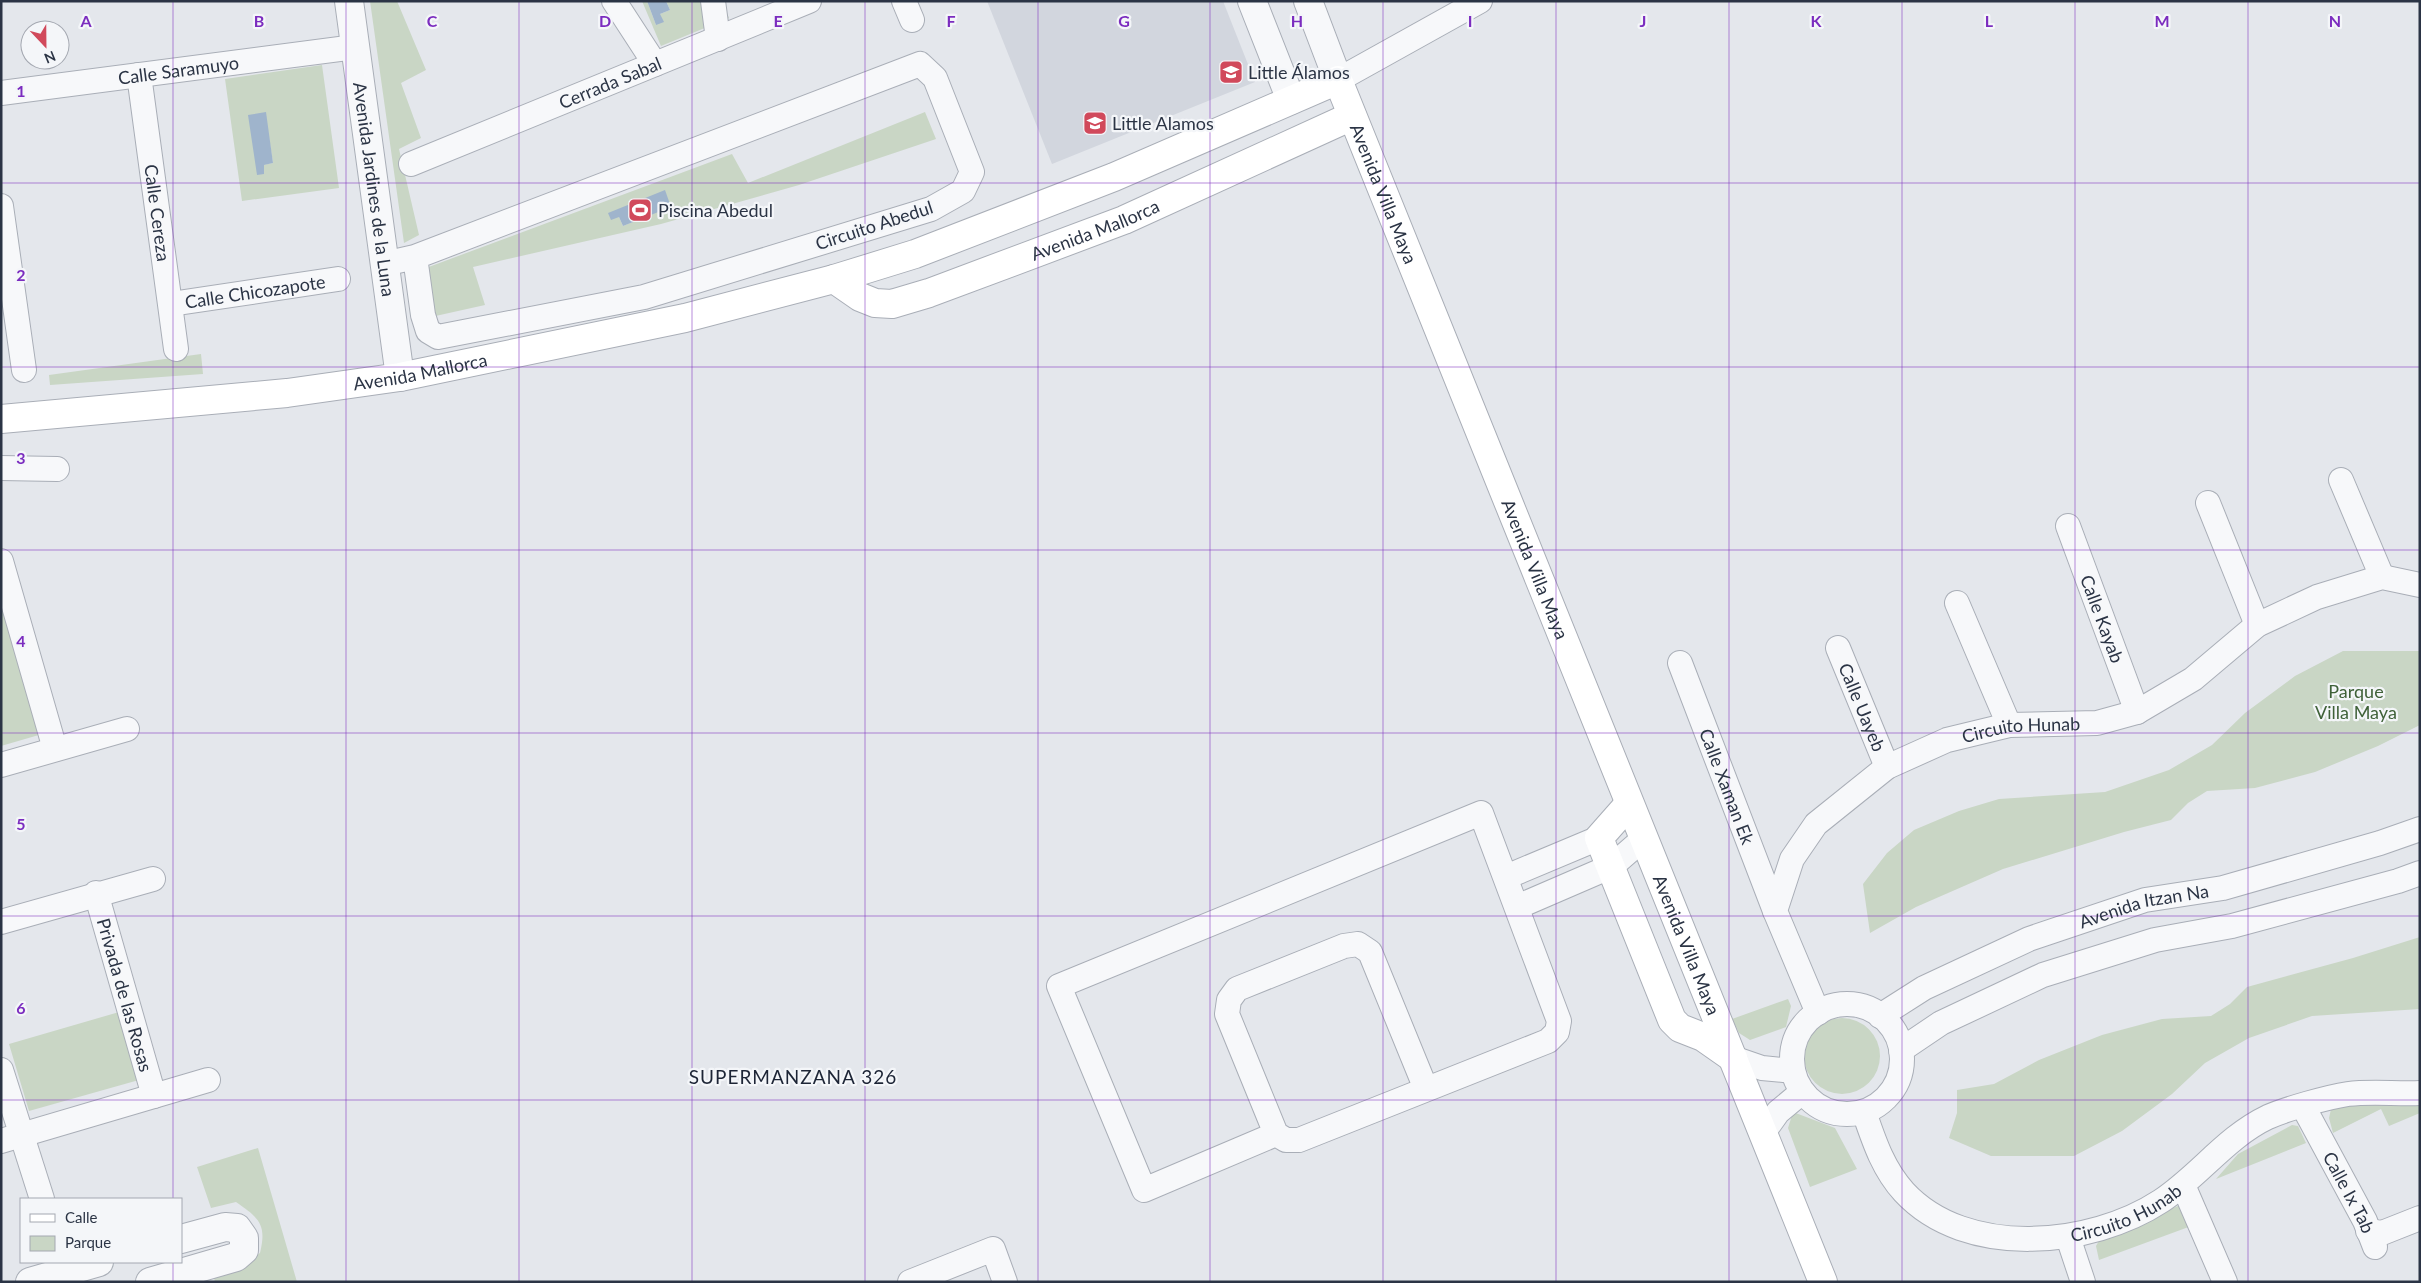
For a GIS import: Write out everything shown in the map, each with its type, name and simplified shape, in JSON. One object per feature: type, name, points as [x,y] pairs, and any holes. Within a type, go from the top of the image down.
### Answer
[{"type":"main road","name":"Avenida Mallorca","points":[[1,419],[287,393],[400,377],[685,318],[834,279],[915,254],[1114,177],[1338,80]]},
{"type":"main road","name":"Avenida Villa Maya","points":[[1338,80],[1823,1282]]},
{"type":"main road","name":"Avenida Mallorca","points":[[834,279],[860,297],[875,303],[892,304],[929,293],[1124,220],[1352,116]]},
{"type":"main road","points":[[1599,838],[1629,804]]},
{"type":"main road","name":"Avenida Villa Maya","points":[[1599,838],[1612,866],[1672,1020],[1680,1028],[1702,1037],[1733,1058]]},
{"type":"street","name":"Avenida Jardines de la Luna","points":[[348,1],[400,377]]},
{"type":"street","points":[[614,1],[655,64]]},
{"type":"street","points":[[713,1],[718,39]]},
{"type":"street","name":"Cerrada Sabal","points":[[411,164],[808,1]]},
{"type":"street","points":[[1252,1],[1291,100]]},
{"type":"street","points":[[1308,1],[1338,80],[1480,1]]},
{"type":"street","name":"Calle Saramuyo","points":[[1,94],[355,47]]},
{"type":"street","name":"Circuito Abedul","points":[[384,264],[415,257],[920,64],[935,78],[972,172],[963,190],[931,209],[644,298],[438,337],[428,331],[423,315],[415,257]]},
{"type":"street","name":"Calle Cereza","points":[[139,75],[172,304],[176,349]]},
{"type":"street","points":[[1,206],[24,370]]},
{"type":"street","name":"Calle Chicozapote","points":[[172,304],[338,280]]},
{"type":"street","points":[[1,468],[56,469]]},
{"type":"street","points":[[2341,480],[2382,578]]},
{"type":"street","points":[[2208,503],[2257,624]]},
{"type":"street","name":"Calle Kayab","points":[[2068,526],[2137,712]]},
{"type":"street","points":[[3,572],[55,749]]},
{"type":"street","name":"Circuito Hunab","points":[[1775,911],[1792,859],[1816,824],[1887,767],[1947,740],[2009,725],[2097,722],[2137,712],[2193,679],[2257,624],[2317,597],[2382,578],[2420,585]]},
{"type":"street","points":[[1957,603],[2009,725]]},
{"type":"street","name":"Calle Uayeb","points":[[1838,648],[1887,767]]},
{"type":"street","name":"Calle Xaman Ek","points":[[1680,664],[1775,911]]},
{"type":"street","points":[[1,765],[127,729]]},
{"type":"street","points":[[1276,1134],[1144,1190],[1059,986],[1481,813],[1559,1021],[1557,1032],[1548,1041],[1298,1140],[1286,1140],[1276,1134],[1227,1014],[1229,1000],[1237,989],[1344,946],[1358,944],[1370,952],[1426,1089]]},
{"type":"street","name":"Avenida Itzan Na","points":[[1880,1016],[1924,988],[2029,939],[2145,900],[2223,888],[2380,843],[2420,829]]},
{"type":"street","points":[[1506,877],[1599,838]]},
{"type":"street","points":[[1517,907],[1612,866],[1643,839]]},
{"type":"street","name":"Avenida Itzan Na","points":[[1901,1050],[1940,1024],[2042,976],[2155,940],[2232,926],[2398,881],[2420,873]]},
{"type":"street","name":"Privada de las Rosas","points":[[1,922],[153,879]]},
{"type":"street","points":[[2223,888],[2232,926]]},
{"type":"street","name":"Privada de las Rosas","points":[[96,894],[154,1096]]},
{"type":"street","points":[[1775,911],[1818,1013]]},
{"type":"street","points":[[1850,1005],[1866,1008],[1880,1016],[1890,1025],[1901,1050],[1902,1066],[1894,1088],[1878,1105],[1864,1112],[1847,1114],[1830,1112],[1815,1104],[1798,1082],[1792,1054],[1796,1038],[1805,1024],[1818,1013],[1833,1006],[1850,1005]]},
{"type":"street","points":[[1733,1058],[1798,1082]]},
{"type":"street","points":[[1,1070],[12,1138],[42,1198]]},
{"type":"street","name":"Privada de las Rosas","points":[[12,1138],[208,1080]]},
{"type":"street","points":[[1763,1134],[1798,1082]]},
{"type":"street","name":"Circuito Hunab","points":[[1864,1112],[1884,1166],[1905,1193],[1934,1215],[1961,1228],[2003,1237],[2068,1237],[2097,1230],[2133,1217],[2183,1185],[2230,1142],[2268,1117],[2348,1094],[2420,1093]]},
{"type":"street","name":"Calle Ix Tab","points":[[2303,1106],[2372,1239],[2420,1218]]},
{"type":"street","points":[[2183,1185],[2225,1282]]},
{"type":"street","points":[[150,1282],[236,1258],[244,1250],[244,1238],[237,1228],[225,1227],[182,1239]]},
{"type":"street","points":[[2068,1237],[2083,1282]]},
{"type":"street","points":[[910,1282],[993,1249],[1005,1282]]},
{"type":"street","points":[[30,1282],[96,1263]]},
{"type":"shaded area","name":"Little Alamos","points":[[987,1],[1223,1],[1255,82],[1052,164]]},
{"type":"green space","points":[[370,1],[397,1],[426,70],[401,83],[421,138],[399,149],[419,235],[404,243]]},
{"type":"green space","points":[[642,1],[647,1],[656,25],[660,14],[670,10],[666,1],[722,1],[729,18],[661,46]]},
{"type":"green space","points":[[322,65],[339,188],[242,201],[225,79]],"holes":[[[265,112],[273,163],[263,165]]]},
{"type":"green space","points":[[925,112],[936,139],[799,185],[661,224],[473,267],[485,305],[431,317],[426,268],[732,154],[748,183]],"holes":[[[671,206],[623,226],[619,217]]]},
{"type":"green space","points":[[201,354],[203,374],[50,385],[49,375]]},
{"type":"green space","points":[[1,587],[56,730],[1,746]]},
{"type":"green space","name":"Parque Villa Maya","points":[[2343,651],[2420,651],[2420,725],[2378,746],[2315,772],[2255,788],[2207,791],[2188,803],[2171,820],[2124,832],[2003,869],[1916,907],[1870,933],[1863,884],[1887,853],[1914,830],[1959,811],[1999,799],[2105,792],[2169,770],[2212,745],[2245,713],[2295,676]]},
{"type":"green space","points":[[2420,937],[2420,1009],[2312,1016],[2249,1038],[2205,1063],[2172,1094],[2122,1131],[2074,1156],[1991,1156],[1949,1138],[1957,1113],[1957,1090],[1994,1084],[2039,1060],[2102,1035],[2162,1019],[2211,1016],[2230,1004],[2247,987],[2353,958]]},
{"type":"green space","points":[[1788,999],[1791,1006],[1786,1027],[1750,1040],[1739,1033],[1732,1019]]},
{"type":"green space","points":[[126,1010],[146,1078],[29,1111],[9,1044]]},
{"type":"green space","points":[[1842,1018],[1857,1021],[1869,1029],[1877,1041],[1880,1056],[1877,1071],[1869,1083],[1857,1091],[1842,1094],[1827,1091],[1815,1083],[1807,1071],[1804,1056],[1807,1041],[1815,1029],[1827,1021]]},
{"type":"green space","points":[[2366,1101],[2420,1106],[2420,1113],[2389,1126],[2381,1109],[2333,1133],[2329,1118],[2332,1105]]},
{"type":"green space","points":[[1793,1112],[1835,1128],[1857,1169],[1810,1187],[1788,1128]]},
{"type":"green space","points":[[2292,1125],[2298,1126],[2306,1143],[2216,1179],[2238,1154]]},
{"type":"green space","points":[[258,1148],[297,1282],[215,1282],[213,1274],[241,1266],[260,1253],[262,1228],[256,1218],[236,1202],[211,1208],[197,1167]]},
{"type":"green space","points":[[2185,1203],[2194,1225],[2099,1260],[2096,1246],[2100,1239]]},
{"type":"water","points":[[647,1],[666,1],[670,10],[660,14],[664,22],[656,25]]},
{"type":"water","points":[[266,112],[273,163],[264,165],[264,174],[257,175],[248,115]]},
{"type":"water","name":"Piscina Abedul","points":[[665,190],[671,207],[623,226],[619,217],[611,220],[608,213]]},
{"type":"place","name":"Little Álamos","points":[[1231,72]]},
{"type":"place","name":"Little Alamos","points":[[1095,123]]},
{"type":"place","name":"Piscina Abedul","points":[[640,210]]},
{"type":"district","name":"SUPERMANZANA 326","points":[[793,1076]]}]
